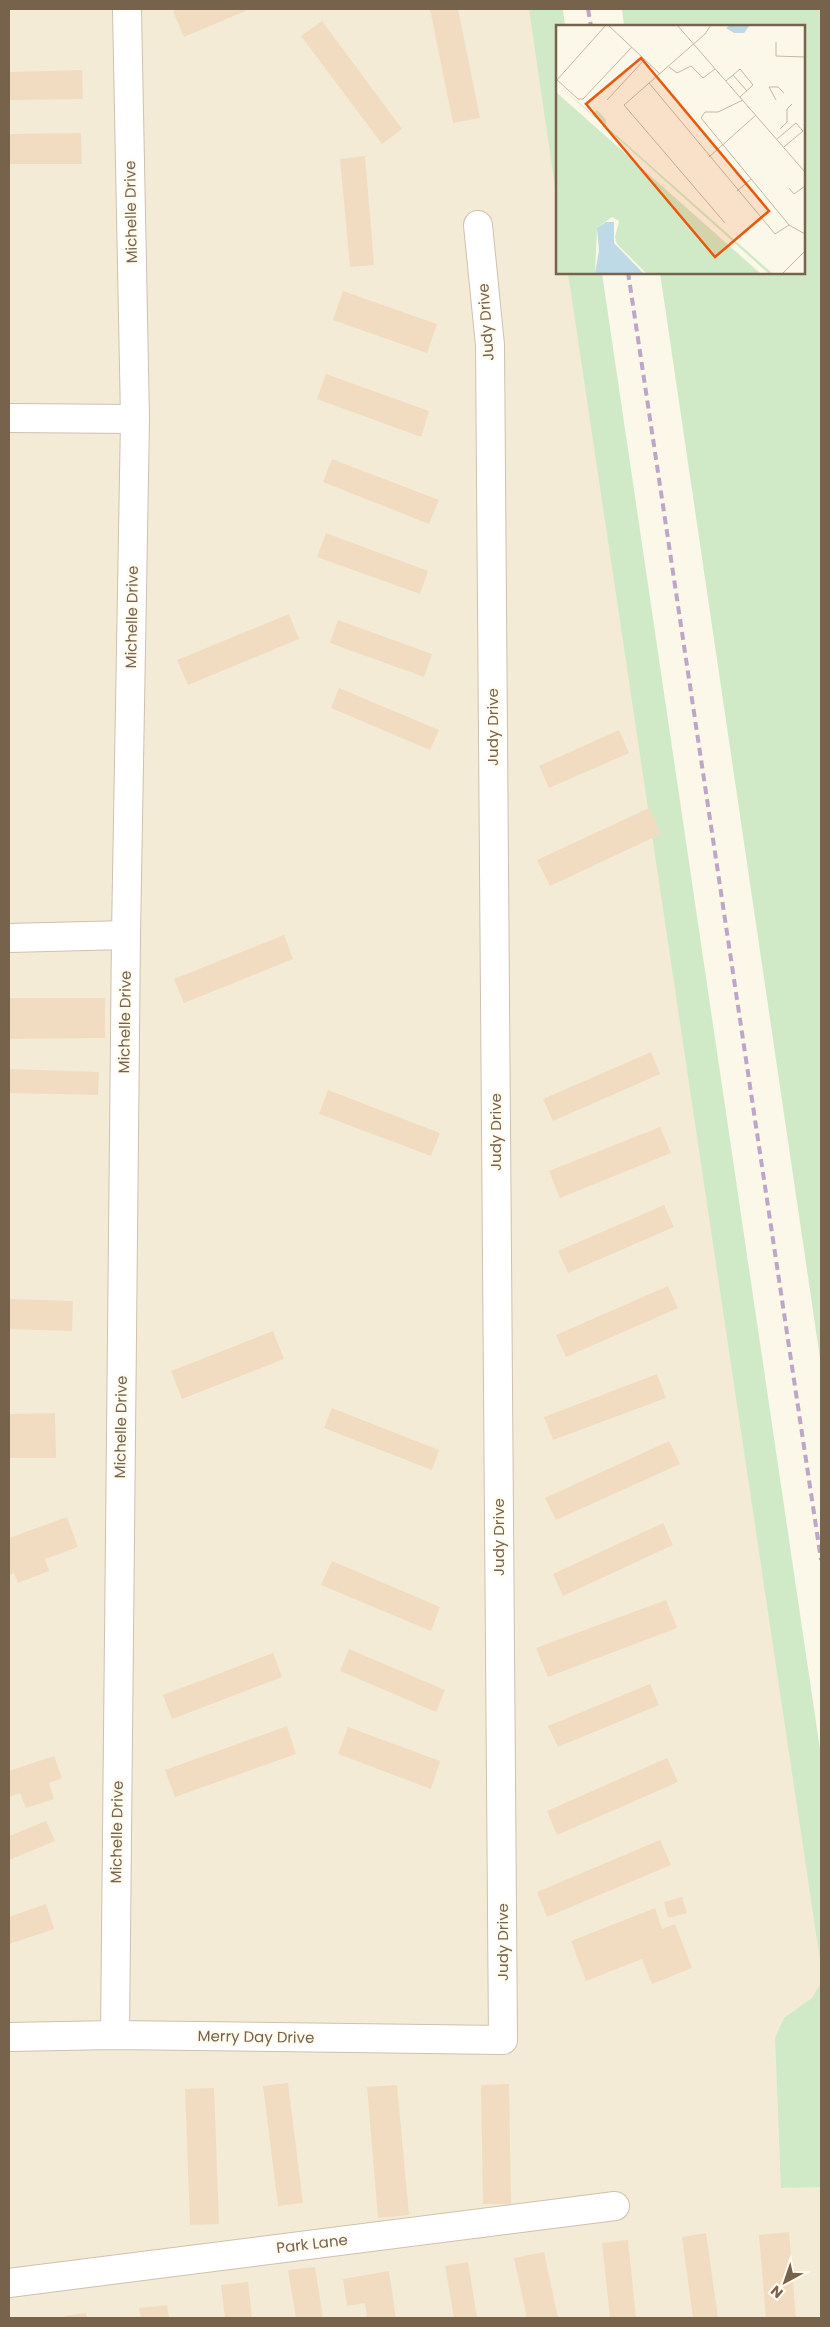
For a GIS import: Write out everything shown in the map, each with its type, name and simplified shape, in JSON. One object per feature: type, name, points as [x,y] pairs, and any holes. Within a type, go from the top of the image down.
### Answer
[{"type":"street","name":"Michelle Drive","points":[[115,2035],[126,934],[135,419],[127,9]]},
{"type":"street","name":"Judy Drive","points":[[478,225],[490,345],[503,2040]]},
{"type":"street","points":[[9,418],[135,419]]},
{"type":"street","points":[[9,938],[126,934]]},
{"type":"street","name":"Merry Day Drive","points":[[9,2036],[115,2035],[503,2040]]},
{"type":"street","name":"Park Lane","points":[[9,2283],[615,2206]]},
{"type":"shaded area","points":[[9,9],[558,9],[558,25],[556,25],[556,274],[596,274],[821,1825],[821,2318],[9,2318]]},
{"type":"green space","points":[[529,9],[563,9],[565,25],[556,25],[556,194]]},
{"type":"green space","points":[[622,9],[821,9],[821,1365],[660,274],[805,274],[805,25],[624,25]]},
{"type":"green space","points":[[568,274],[602,274],[821,1756],[821,1967]]},
{"type":"green space","points":[[821,1983],[821,2187],[781,2188],[775,2038],[784,2018],[812,1998]]},
{"type":"building","points":[[179,9],[250,9],[184,37],[173,11]]},
{"type":"building","points":[[430,9],[458,9],[480,118],[453,123]]},
{"type":"building","points":[[322,21],[402,129],[382,144],[301,36]]},
{"type":"building","points":[[82,70],[83,99],[9,100],[9,72]]},
{"type":"building","points":[[81,133],[82,164],[9,164],[9,134]]},
{"type":"building","points":[[365,156],[374,265],[350,267],[340,159]]},
{"type":"building","points":[[343,291],[437,324],[427,353],[333,320]]},
{"type":"building","points":[[326,374],[429,411],[421,437],[317,399]]},
{"type":"building","points":[[332,459],[439,500],[429,524],[323,482]]},
{"type":"building","points":[[326,533],[428,571],[420,594],[317,557]]},
{"type":"building","points":[[289,614],[299,639],[188,685],[177,660]]},
{"type":"building","points":[[338,620],[432,654],[424,677],[330,643]]},
{"type":"building","points":[[339,688],[439,730],[430,750],[331,708]]},
{"type":"building","points":[[619,730],[629,753],[549,788],[539,766]]},
{"type":"building","points":[[649,808],[661,834],[550,886],[537,860]]},
{"type":"building","points":[[284,935],[293,959],[184,1003],[174,979]]},
{"type":"building","points":[[9,998],[105,998],[105,1038],[9,1039]]},
{"type":"building","points":[[651,1052],[660,1074],[553,1121],[543,1099]]},
{"type":"building","points":[[9,1069],[99,1072],[98,1095],[9,1093]]},
{"type":"building","points":[[328,1090],[440,1133],[431,1156],[319,1114]]},
{"type":"building","points":[[660,1127],[671,1153],[560,1198],[549,1171]]},
{"type":"building","points":[[664,1205],[674,1227],[568,1273],[558,1251]]},
{"type":"building","points":[[668,1286],[678,1308],[566,1357],[556,1335]]},
{"type":"building","points":[[9,1299],[73,1301],[72,1331],[9,1329]]},
{"type":"building","points":[[273,1331],[284,1359],[182,1399],[171,1371]]},
{"type":"building","points":[[657,1374],[666,1398],[553,1440],[544,1417]]},
{"type":"building","points":[[332,1408],[439,1450],[432,1470],[324,1428]]},
{"type":"building","points":[[55,1413],[56,1458],[9,1458],[9,1414]]},
{"type":"building","points":[[669,1441],[680,1464],[556,1520],[545,1498]]},
{"type":"building","points":[[67,1517],[78,1547],[45,1559],[49,1571],[18,1583],[14,1573],[9,1575],[9,1538]]},
{"type":"building","points":[[663,1523],[673,1545],[563,1596],[553,1574]]},
{"type":"building","points":[[332,1561],[440,1607],[431,1631],[321,1585]]},
{"type":"building","points":[[666,1600],[677,1628],[548,1677],[536,1648]]},
{"type":"building","points":[[349,1649],[445,1690],[436,1712],[340,1671]]},
{"type":"building","points":[[273,1653],[282,1677],[172,1719],[163,1695]]},
{"type":"building","points":[[650,1684],[659,1705],[558,1747],[548,1726]]},
{"type":"building","points":[[287,1726],[296,1754],[175,1797],[165,1770]]},
{"type":"building","points":[[348,1727],[440,1761],[431,1789],[338,1754]]},
{"type":"building","points":[[54,1756],[62,1778],[49,1783],[54,1799],[26,1808],[20,1793],[9,1797],[9,1771]]},
{"type":"building","points":[[667,1758],[678,1782],[557,1835],[547,1811]]},
{"type":"building","points":[[46,1821],[55,1841],[9,1860],[9,1836]]},
{"type":"building","points":[[660,1840],[671,1865],[547,1917],[537,1892]]},
{"type":"building","points":[[682,1897],[687,1913],[668,1918],[664,1902]]},
{"type":"building","points":[[46,1904],[54,1929],[9,1944],[9,1917]]},
{"type":"building","points":[[655,1908],[662,1929],[675,1924],[692,1968],[652,1984],[642,1959],[586,1981],[571,1941]]},
{"type":"building","points":[[288,2083],[303,2203],[278,2206],[263,2086]]},
{"type":"building","points":[[509,2084],[511,2204],[483,2204],[481,2085]]},
{"type":"building","points":[[397,2085],[409,2215],[378,2218],[367,2087]]},
{"type":"building","points":[[214,2088],[219,2224],[190,2225],[185,2089]]},
{"type":"building","points":[[789,2232],[796,2318],[766,2318],[759,2235]]},
{"type":"building","points":[[706,2233],[718,2318],[693,2318],[682,2237]]},
{"type":"building","points":[[628,2240],[636,2318],[610,2318],[602,2243]]},
{"type":"building","points":[[544,2252],[558,2318],[527,2318],[514,2258]]},
{"type":"building","points":[[468,2262],[477,2318],[454,2318],[445,2266]]},
{"type":"building","points":[[315,2267],[323,2318],[296,2318],[288,2270]]},
{"type":"building","points":[[389,2271],[396,2318],[367,2318],[365,2303],[347,2306],[343,2279]]},
{"type":"building","points":[[248,2282],[252,2318],[225,2318],[221,2285]]},
{"type":"building","points":[[167,2305],[169,2318],[141,2318],[139,2308]]},
{"type":"building","points":[[86,2313],[87,2318],[65,2318],[65,2316]]},
{"type":"railway","points":[[588,9],[591,25]]},
{"type":"railway","points":[[628,274],[821,1560]]}]
